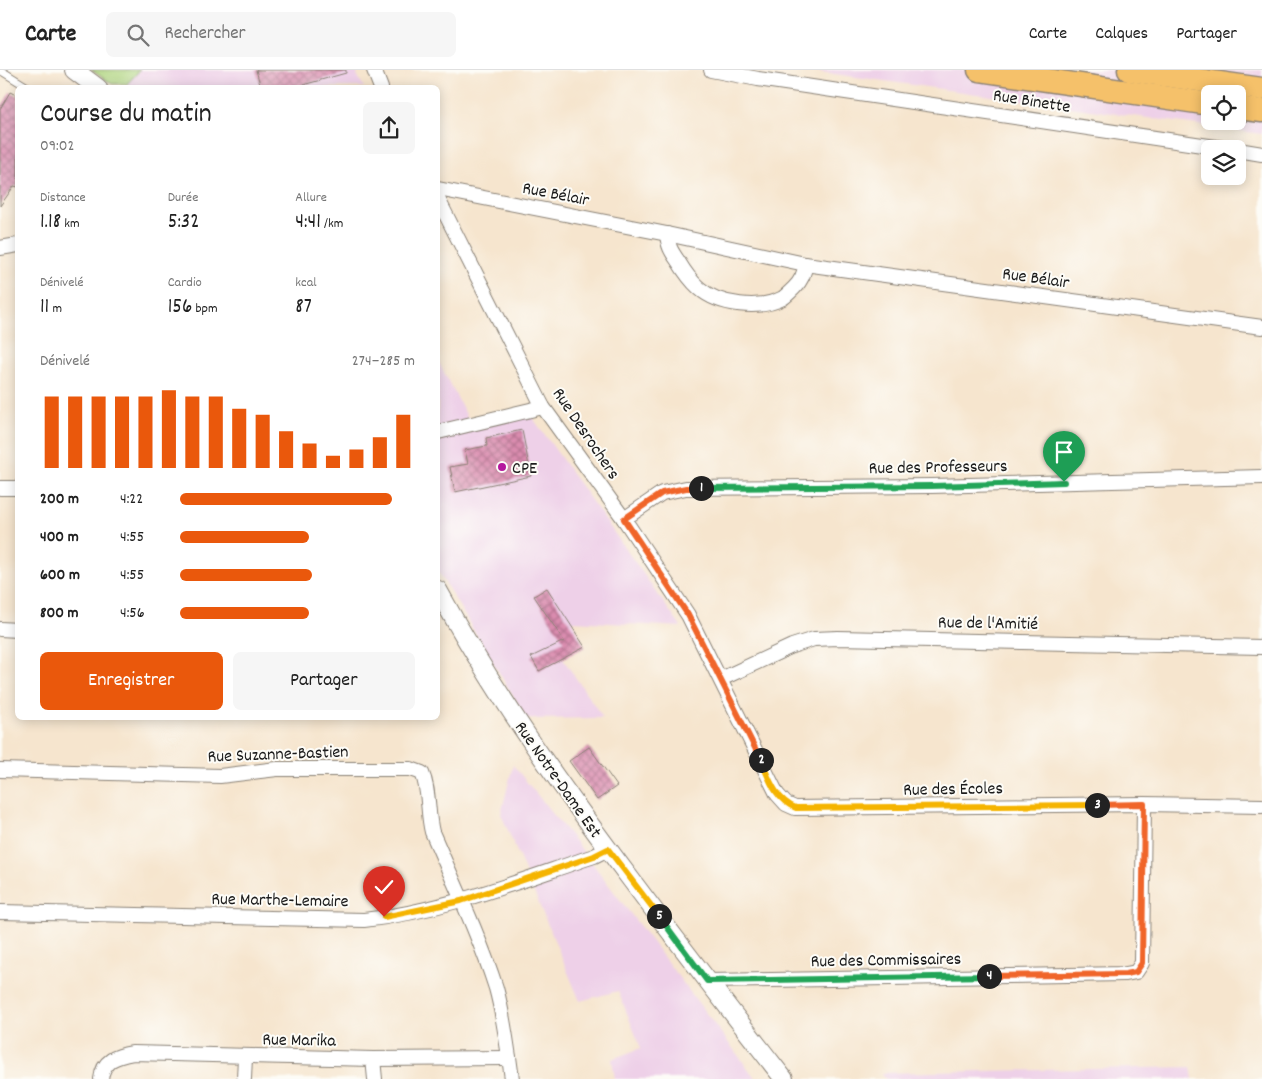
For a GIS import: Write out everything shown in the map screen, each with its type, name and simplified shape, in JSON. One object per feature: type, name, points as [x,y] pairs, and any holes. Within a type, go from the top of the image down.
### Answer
[{"type":"main road","points":[[979,70],[1201,103]]},
{"type":"main road","points":[[1129,70],[1262,90]]},
{"type":"main road","points":[[1246,109],[1262,111]]},
{"type":"street","points":[[74,70],[94,85]]},
{"type":"street","name":"Rue Binette","points":[[711,70],[1201,145]]},
{"type":"street","points":[[1246,151],[1262,154]]},
{"type":"street","name":"Rue Bélair","points":[[440,189],[667,234],[805,264],[1262,327]]},
{"type":"street","name":"Rue Desrochers","points":[[440,203],[544,406],[624,519],[688,615],[721,679]]},
{"type":"street","points":[[667,234],[668,245],[684,271],[700,289],[717,298],[735,303],[754,304],[772,302],[785,297],[799,283],[805,272],[805,264]]},
{"type":"street","points":[[0,248],[15,246]]},
{"type":"street","points":[[440,432],[544,406]]},
{"type":"street","name":"Rue des Professeurs","points":[[624,519],[662,493],[686,488],[932,486],[1262,477]]},
{"type":"street","points":[[0,488],[15,488]]},
{"type":"street","name":"Rue Notre-Dame Est","points":[[440,593],[505,703],[552,772],[707,981],[784,1079]]},
{"type":"street","points":[[0,629],[15,630]]},
{"type":"street","name":"Rue de l'Amitié","points":[[721,679],[792,646],[814,639],[848,638],[1262,647]]},
{"type":"street","name":"Rue des Écoles","points":[[721,679],[777,794],[786,804],[796,808],[1144,804],[1262,806]]},
{"type":"street","name":"Rue Suzanne-Bastien","points":[[0,770],[220,776],[277,769],[411,769],[422,774],[426,782],[432,832],[486,961],[496,990],[510,1058],[512,1079]]},
{"type":"street","name":"Rue des Commissaires","points":[[707,981],[1126,974],[1136,972],[1142,963],[1144,804]]},
{"type":"street","name":"Rue Marthe-Lemaire","points":[[0,912],[364,920],[461,901],[594,856],[608,849]]},
{"type":"street","name":"Rue Marika","points":[[101,1079],[107,1062],[118,1056],[132,1053],[373,1059],[510,1058]]},
{"type":"street","points":[[244,1079],[245,1057]]},
{"type":"street","points":[[373,1059],[375,1079]]},
{"type":"lane","points":[[0,70],[24,85]]},
{"type":"shaded area","points":[[140,70],[359,70],[357,75],[363,85],[128,85]]},
{"type":"shaded area","points":[[806,70],[1262,70],[1262,134],[1234,130],[1246,130],[1246,85],[1201,85],[1201,125]]},
{"type":"shaded area","points":[[440,365],[473,428],[530,414],[681,627],[573,621],[585,647],[563,659],[603,718],[527,719],[440,574]]},
{"type":"shaded area","points":[[513,765],[583,851],[756,1079],[615,1079],[612,1059],[641,1048],[618,991],[580,1001],[501,814]]},
{"type":"shaded area","points":[[1191,1067],[1193,1079],[886,1079],[882,1073]]},
{"type":"green space","points":[[91,70],[140,70],[127,84],[112,84]]},
{"type":"building","points":[[256,70],[346,70],[346,73],[303,85],[260,85]]},
{"type":"building","points":[[10,92],[15,94],[15,186],[0,206],[0,109]]},
{"type":"building","points":[[522,430],[531,476],[455,492],[450,467],[468,464],[465,450],[487,446],[486,438]]},
{"type":"building","points":[[547,588],[585,647],[539,671],[531,657],[564,641],[534,596]]},
{"type":"building","points":[[589,747],[617,786],[597,800],[569,761]]},
{"type":"place","name":"CPE","points":[[502,467]]},
{"type":"route","points":[[384,917],[461,901],[594,856],[608,849],[707,981],[1126,974],[1136,972],[1142,963],[1144,804],[796,808],[786,804],[777,794],[688,615],[624,519],[662,493],[686,488],[932,486],[1064,482]]}]
